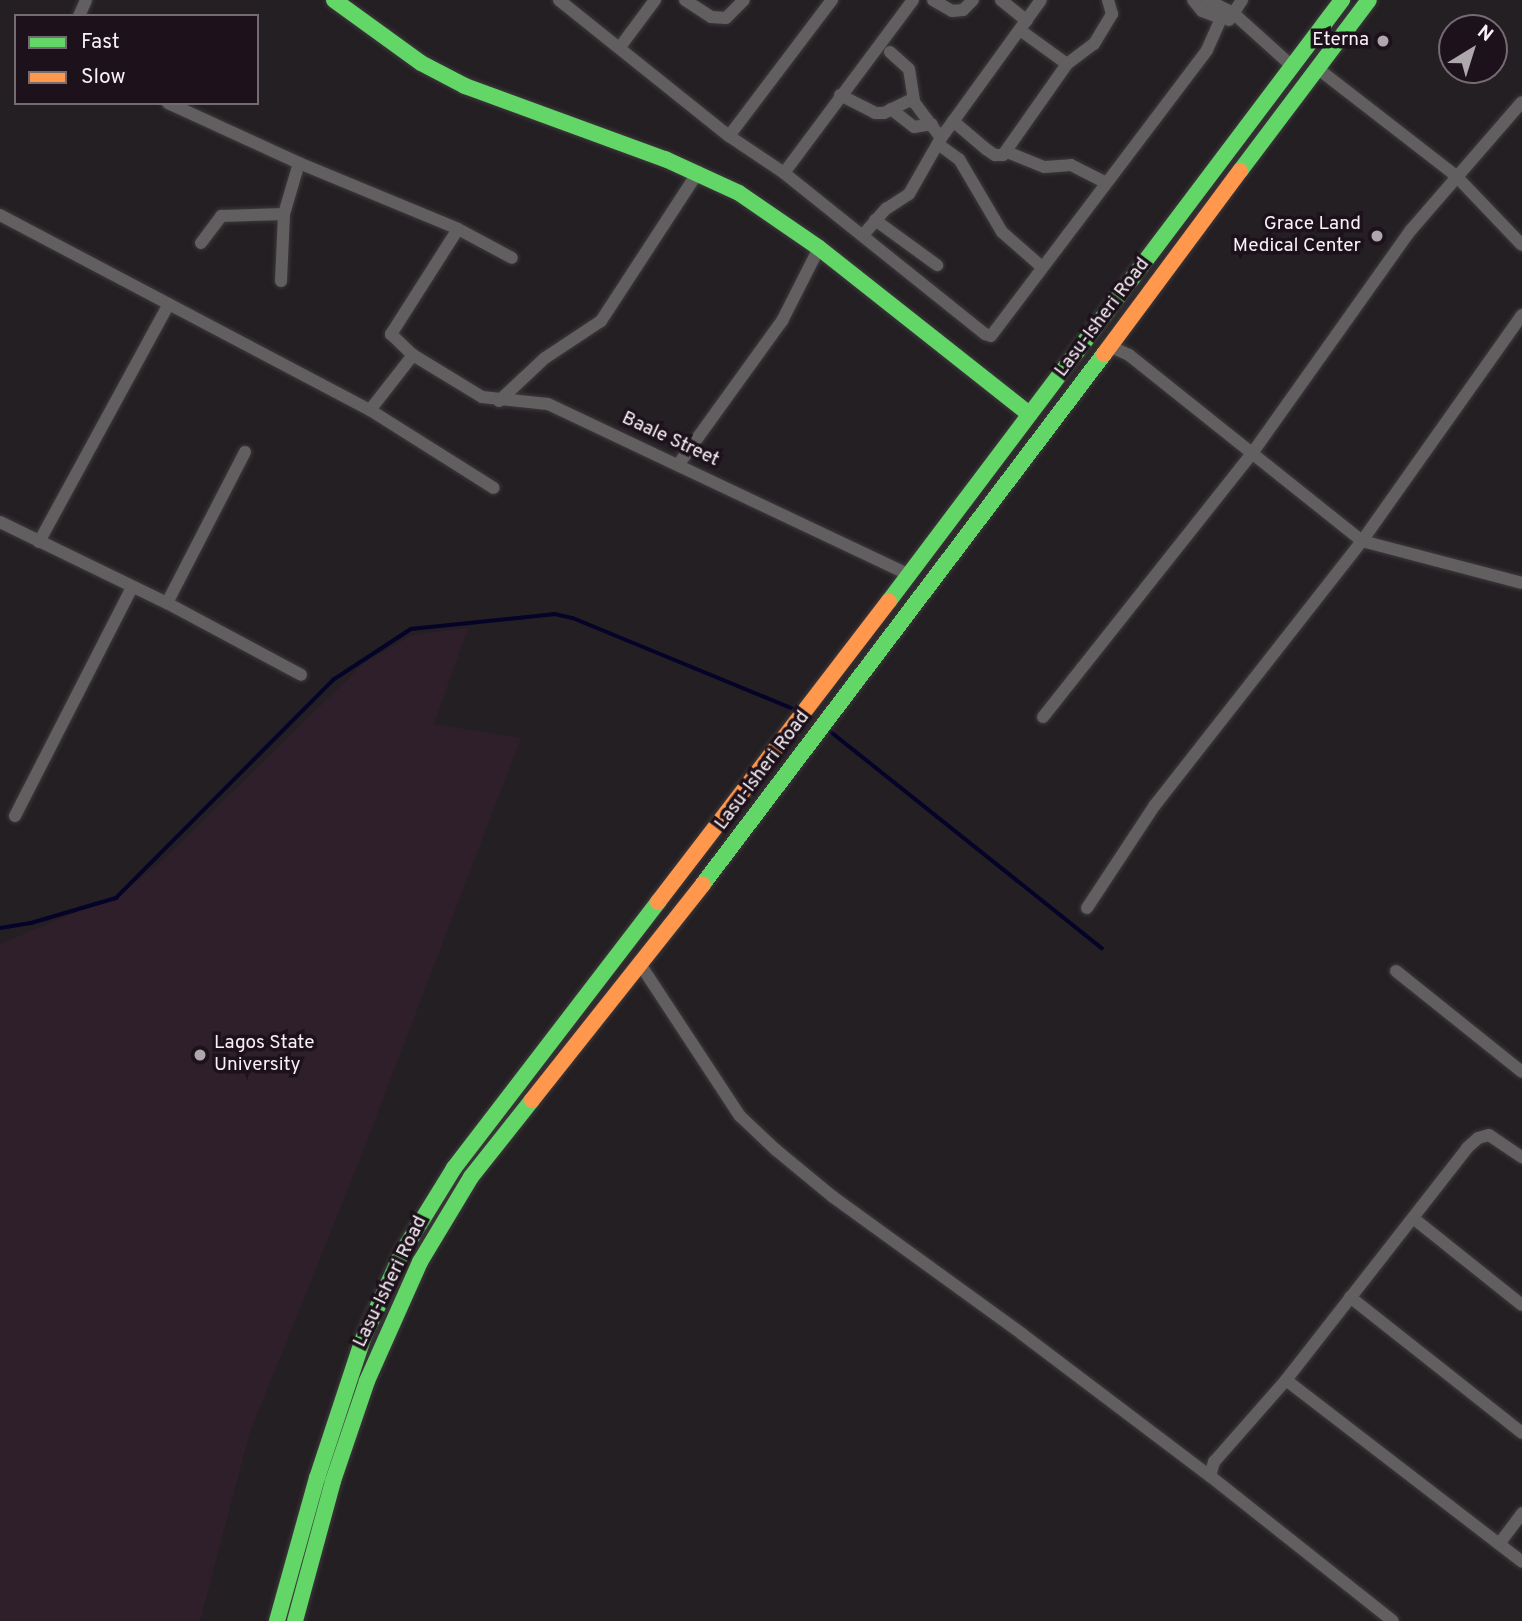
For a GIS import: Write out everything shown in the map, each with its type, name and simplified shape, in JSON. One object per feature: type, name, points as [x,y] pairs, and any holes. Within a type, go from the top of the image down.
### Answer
[{"type":"main road","points":[[334,0],[421,63],[465,86],[698,172],[739,193],[819,248],[1032,411]]},
{"type":"main road","points":[[349,0],[394,35],[469,78],[670,151],[743,186],[823,241],[1032,411]]},
{"type":"main road","name":"Lasu-Isheri Road","points":[[277,1621],[345,1387],[387,1286],[415,1232],[454,1168],[501,1102],[641,926],[909,575],[1342,0]]},
{"type":"main road","name":"Lasu-Isheri Road","points":[[295,1621],[354,1416],[420,1262],[471,1177],[640,964],[815,736],[1369,0]]},
{"type":"street","points":[[559,0],[729,136],[783,173],[985,334],[991,336],[1242,0]]},
{"type":"street","points":[[620,47],[656,0]]},
{"type":"street","points":[[685,0],[712,17],[726,18],[744,0]]},
{"type":"street","points":[[729,136],[832,0]]},
{"type":"street","points":[[783,173],[913,0]]},
{"type":"street","points":[[933,0],[952,11],[963,10],[973,0]]},
{"type":"street","points":[[1001,0],[1023,25],[1067,64]]},
{"type":"street","points":[[863,235],[886,209],[909,194],[953,121],[1041,0]]},
{"type":"street","points":[[1007,152],[1067,64],[1094,44],[1112,14],[1108,0]]},
{"type":"street","points":[[1193,0],[1202,11],[1221,18],[1207,48]]},
{"type":"street","points":[[1207,0],[1232,12],[1292,66]]},
{"type":"street","points":[[890,52],[911,72],[914,102],[932,124],[940,141],[959,159],[1002,232],[1042,267]]},
{"type":"street","points":[[1317,68],[1456,176],[1522,245]]},
{"type":"street","points":[[840,95],[875,113],[914,102]]},
{"type":"street","points":[[1043,718],[1254,452],[1411,230],[1522,102]]},
{"type":"street","points":[[172,105],[299,163],[458,229],[512,258]]},
{"type":"street","points":[[891,109],[915,127],[932,124]]},
{"type":"street","points":[[953,121],[995,155],[1007,152],[1044,167],[1071,165],[1106,183]]},
{"type":"street","points":[[281,281],[284,214],[299,163]]},
{"type":"street","points":[[499,401],[545,358],[601,321],[698,172]]},
{"type":"street","points":[[201,243],[221,216],[284,214]]},
{"type":"street","points":[[0,215],[370,410],[494,488]]},
{"type":"street","points":[[875,220],[937,265]]},
{"type":"street","name":"Baale Street","points":[[458,229],[391,334],[414,355],[482,397],[499,401],[548,404],[909,575]]},
{"type":"street","points":[[678,465],[782,321],[819,248]]},
{"type":"street","points":[[39,542],[169,304]]},
{"type":"street","points":[[1087,908],[1155,805],[1362,541],[1522,315]]},
{"type":"street","points":[[1109,346],[1129,355],[1254,452],[1362,541],[1522,583]]},
{"type":"street","points":[[370,410],[414,355]]},
{"type":"street","points":[[167,603],[245,452]]},
{"type":"street","points":[[2,528],[39,542],[167,603],[302,675]]},
{"type":"street","points":[[15,816],[132,587]]},
{"type":"street","points":[[640,964],[740,1116],[776,1150],[833,1197],[1022,1334],[1210,1476],[1393,1621]]},
{"type":"street","points":[[1396,971],[1522,1072]]},
{"type":"street","points":[[1210,1476],[1214,1462],[1286,1380],[1478,1138],[1489,1135],[1497,1138],[1522,1157]]},
{"type":"street","points":[[1412,1218],[1522,1305]]},
{"type":"street","points":[[1350,1297],[1522,1433]]},
{"type":"street","points":[[1286,1380],[1522,1562]]},
{"type":"street","points":[[1499,1544],[1522,1513]]},
{"type":"shaded area","name":"Lagos State University","points":[[468,628],[434,724],[521,738],[357,1167],[250,1432],[200,1621],[0,1621],[0,944],[122,893],[164,859],[364,663],[411,635]]},
{"type":"waterway","points":[[0,928],[31,923],[116,898],[333,680],[411,629],[555,614],[573,618],[796,710]]},
{"type":"waterway","points":[[830,731],[1102,948]]},
{"type":"traffic: fast","points":[[334,0],[421,63],[465,86],[665,159],[739,193],[819,248],[1029,414]]},
{"type":"traffic: fast","points":[[889,601],[1342,0]]},
{"type":"traffic: fast","points":[[1240,171],[1369,0]]},
{"type":"traffic: fast","points":[[703,884],[1104,354]]},
{"type":"traffic: fast","points":[[277,1621],[317,1478],[363,1339],[403,1251],[454,1168],[658,902]]},
{"type":"traffic: fast","points":[[295,1621],[333,1481],[367,1381],[420,1262],[471,1177],[532,1100]]},
{"type":"traffic: slow","points":[[1104,354],[1240,171]]},
{"type":"traffic: slow","points":[[658,902],[889,601]]},
{"type":"traffic: slow","points":[[532,1100],[703,884]]},
{"type":"place","name":"Eterna","points":[[1383,41]]},
{"type":"place","name":"Grace Land Medical Center","points":[[1377,236]]},
{"type":"place","name":"Lagos State University","points":[[200,1055]]}]
